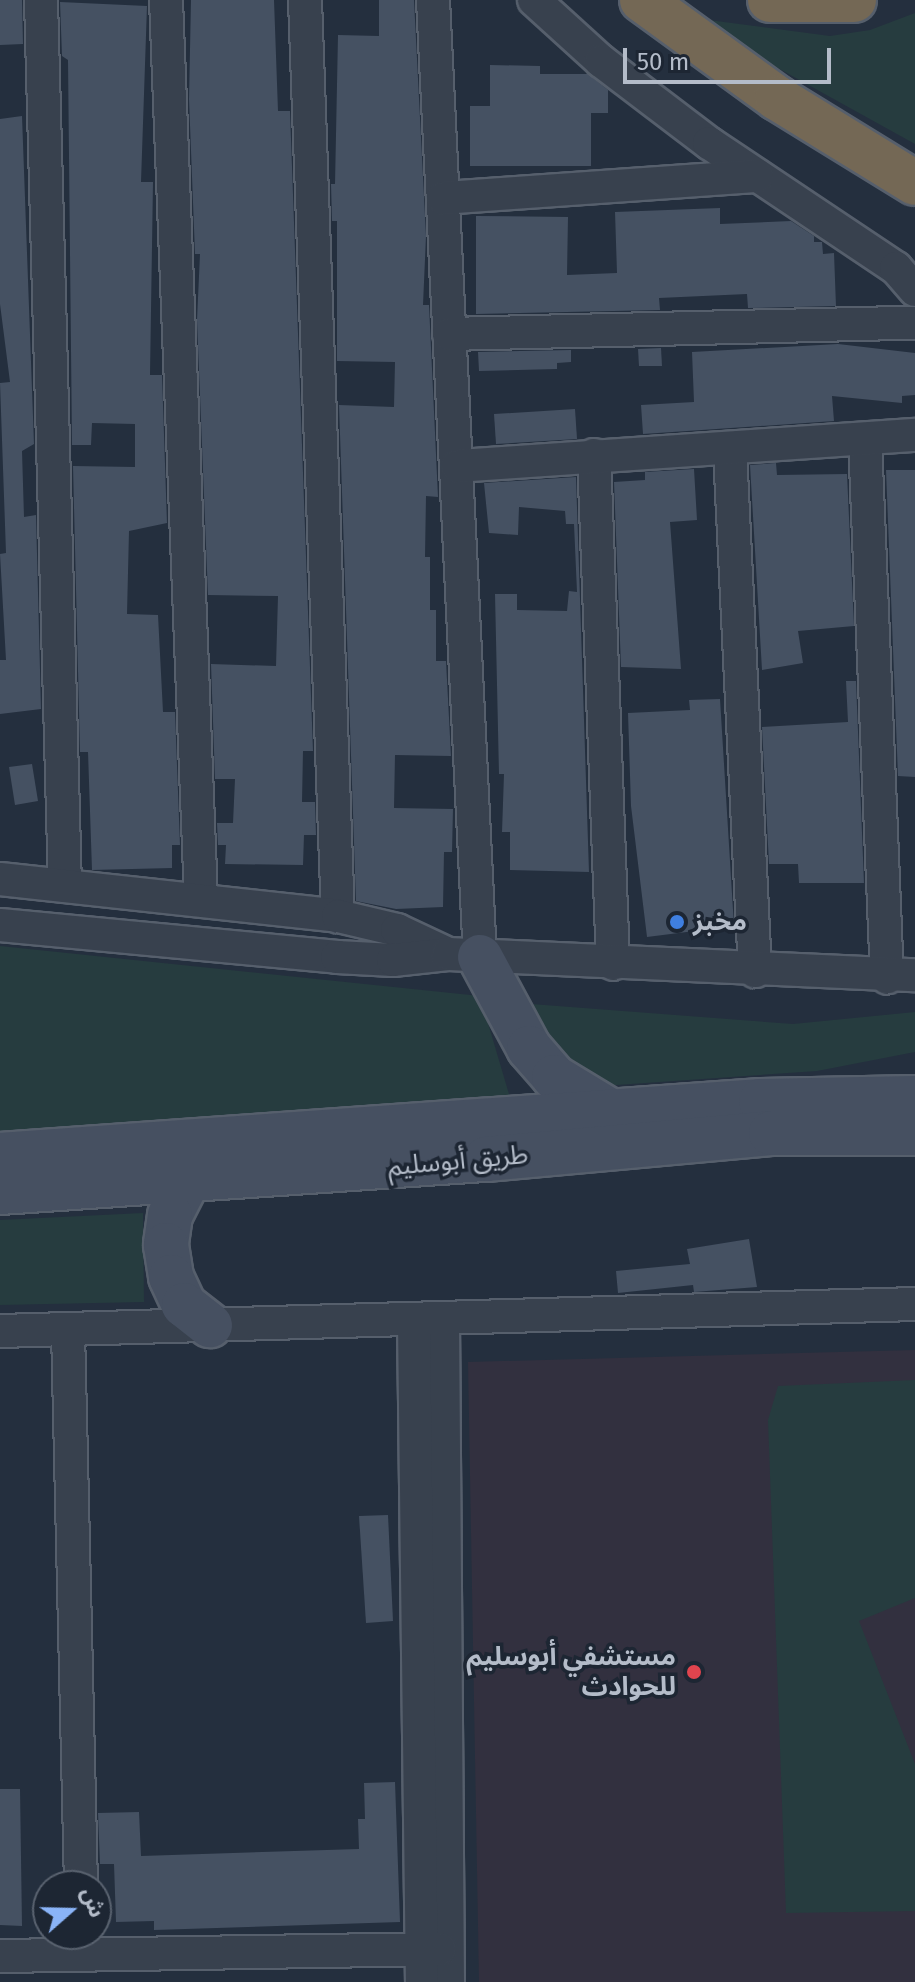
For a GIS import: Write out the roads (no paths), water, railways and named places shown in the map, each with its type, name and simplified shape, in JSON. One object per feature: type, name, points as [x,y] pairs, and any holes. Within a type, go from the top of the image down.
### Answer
[{"type":"highway","points":[[642,0],[777,98],[915,183]]},
{"type":"highway","points":[[770,0],[854,0]]},
{"type":"main road","points":[[464,955],[529,1048],[554,1077],[615,1114]]},
{"type":"main road","name":"طريق أبوسليم","points":[[0,1155],[615,1114],[761,1101],[915,1098]]},
{"type":"main road","name":"طريق أبوسليم","points":[[0,1192],[187,1182],[771,1133],[915,1133]]},
{"type":"main road","points":[[187,1182],[170,1215],[166,1245],[171,1277],[184,1305],[210,1325]]},
{"type":"street","points":[[41,0],[65,886]]},
{"type":"street","points":[[166,0],[201,900]]},
{"type":"street","points":[[305,0],[338,916]]},
{"type":"street","points":[[433,0],[457,466],[464,955]]},
{"type":"street","points":[[534,0],[601,61],[757,176],[896,268],[915,290]]},
{"type":"street","points":[[443,198],[757,176]]},
{"type":"street","points":[[449,334],[915,323]]},
{"type":"street","points":[[457,466],[594,455],[730,451],[915,435]]},
{"type":"street","points":[[0,925],[337,957],[393,960],[464,955],[901,976],[865,440]]},
{"type":"street","points":[[730,451],[755,971]]},
{"type":"street","points":[[594,455],[613,964]]},
{"type":"street","points":[[0,879],[338,916],[397,930],[464,955]]},
{"type":"street","points":[[0,1331],[915,1304]]},
{"type":"street","points":[[428,1320],[435,1948],[448,1982]]},
{"type":"street","points":[[68,1330],[81,1870]]},
{"type":"street","points":[[112,1946],[435,1948]]},
{"type":"street","points":[[422,1982],[435,1948]]},
{"type":"street","points":[[0,1956],[49,1950]]},
{"type":"place","name":"مخبز","points":[[677,922]]},
{"type":"place","name":"مستشفي أبوسليم للحوادث","points":[[694,1672]]}]
